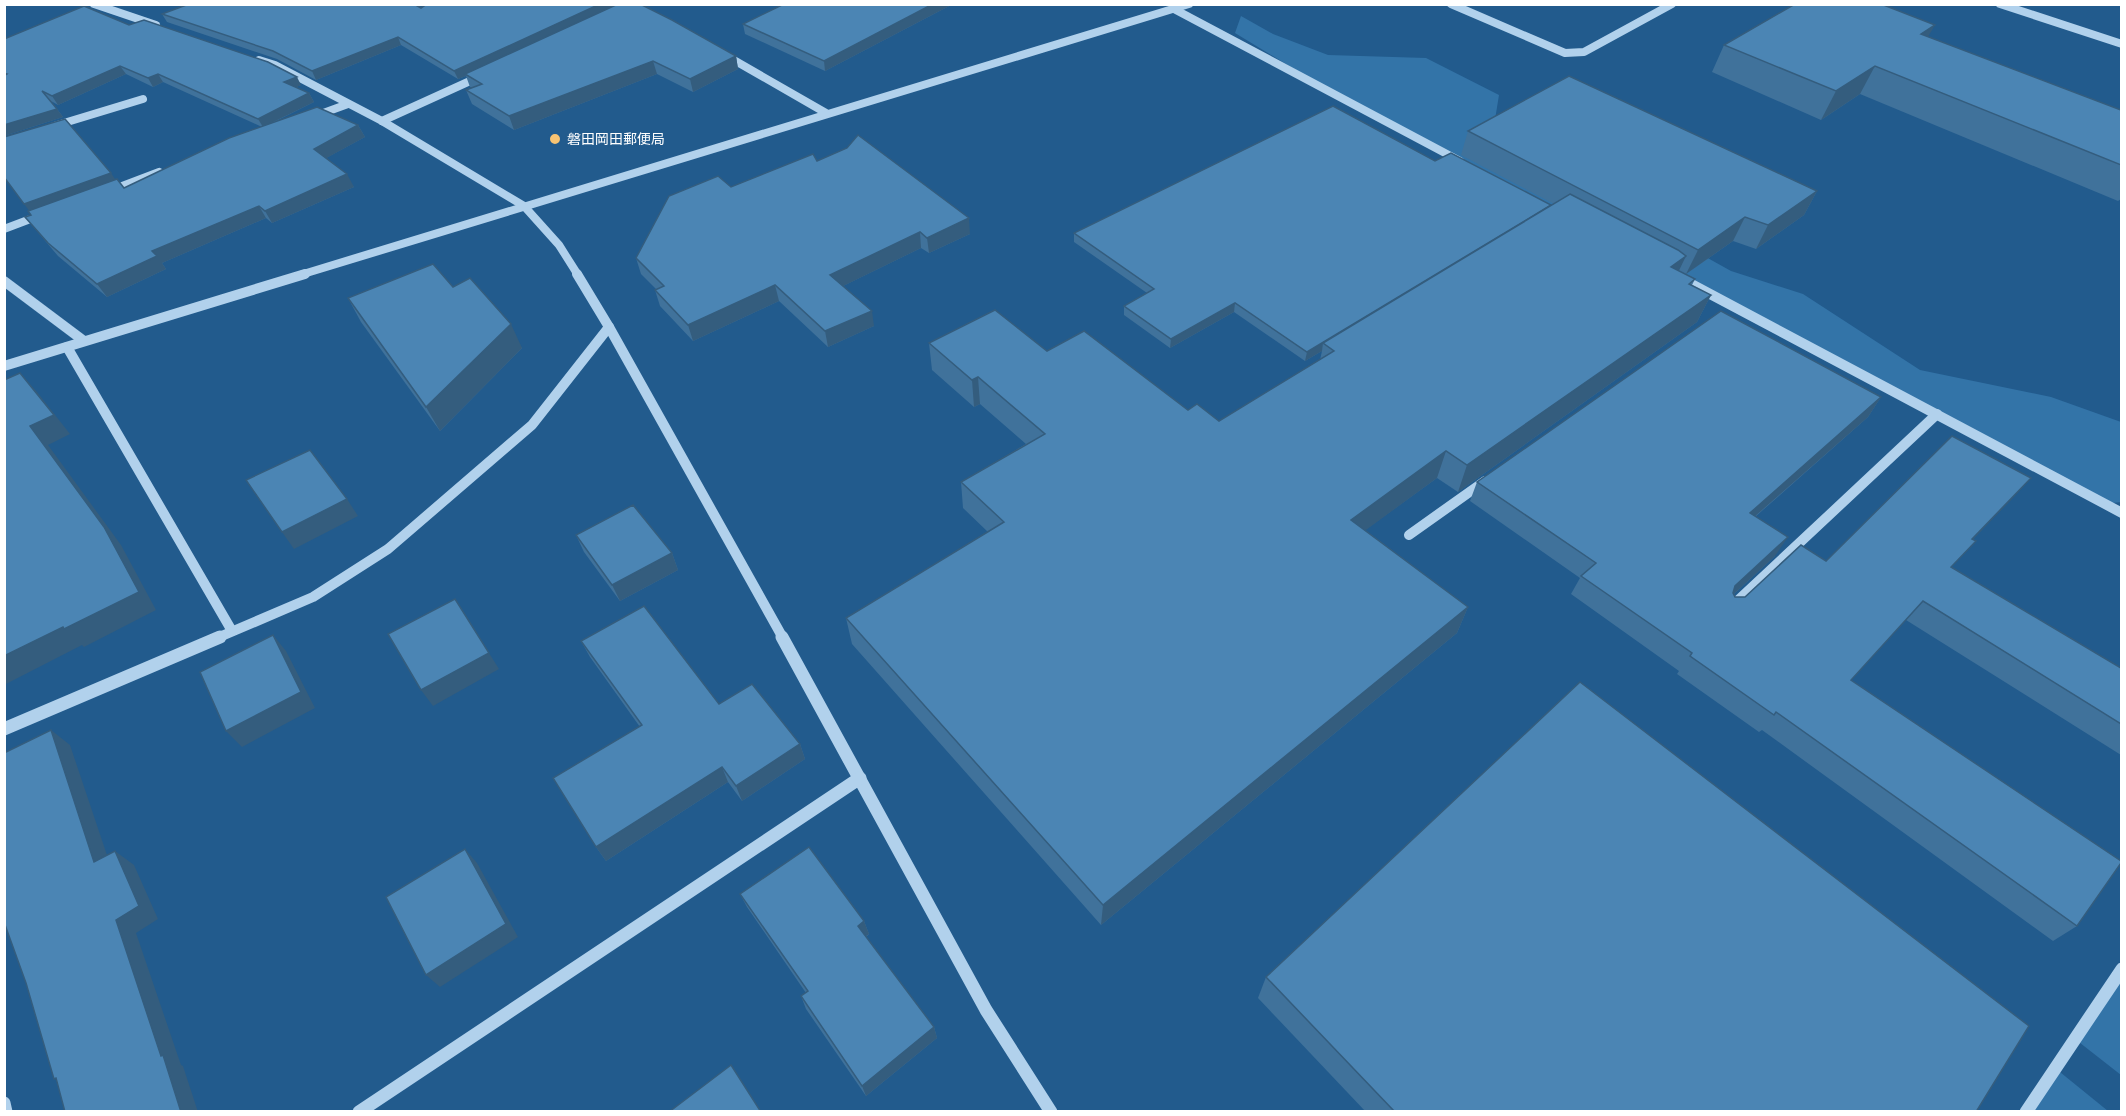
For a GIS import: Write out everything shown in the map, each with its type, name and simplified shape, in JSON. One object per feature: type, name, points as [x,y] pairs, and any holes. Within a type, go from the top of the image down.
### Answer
[{"type":"street","points":[[94,4],[162,27]]},
{"type":"street","points":[[4,366],[826,113],[1189,4]]},
{"type":"street","points":[[1451,4],[1565,53],[1584,52],[1672,4]]},
{"type":"street","points":[[2000,4],[2121,44]]},
{"type":"street","points":[[1174,9],[1466,165]]},
{"type":"street","points":[[717,50],[826,113]]},
{"type":"street","points":[[252,57],[275,65],[382,121],[524,206],[559,245],[609,327],[753,581],[986,1010],[1051,1112]]},
{"type":"street","points":[[382,121],[488,72]]},
{"type":"street","points":[[47,129],[143,99]]},
{"type":"street","points":[[304,120],[348,104]]},
{"type":"street","points":[[104,192],[171,168]]},
{"type":"street","points":[[4,228],[49,212]]},
{"type":"street","points":[[1671,274],[2121,513]]},
{"type":"street","points":[[4,281],[84,341]]},
{"type":"street","points":[[1722,313],[1732,306]]},
{"type":"street","points":[[4,729],[313,597],[388,549],[532,425],[609,327]]},
{"type":"street","points":[[67,347],[232,631]]},
{"type":"street","points":[[1727,610],[1937,414]]},
{"type":"street","points":[[1409,535],[1497,472]]},
{"type":"street","points":[[358,1112],[860,778]]},
{"type":"street","points":[[2026,1112],[2121,969]]},
{"type":"street","points":[[4,1103],[6,1112]]},
{"type":"shaded area","points":[[1241,16],[1273,34],[1328,55],[1426,58],[1499,95],[1492,138],[1731,271],[1803,294],[1920,370],[2051,397],[2121,422],[2121,502],[2104,504],[1342,98],[1235,33]]},
{"type":"shaded area","points":[[2121,969],[2121,1075],[2075,1039]]},
{"type":"shaded area","points":[[2055,1068],[2108,1111],[2026,1112]]},
{"type":"building","points":[[189,4],[414,4],[421,8],[427,4],[600,4],[454,71],[398,37],[312,71],[273,51],[162,14]]},
{"type":"building","points":[[618,4],[640,4],[736,56],[690,79],[653,61],[509,116],[466,90],[482,84],[465,74]]},
{"type":"building","points":[[784,4],[933,4],[824,61],[743,24]]},
{"type":"building","points":[[1795,4],[1881,4],[1935,25],[1921,34],[2121,110],[2121,165],[1875,66],[1836,91],[1724,45]]},
{"type":"building","points":[[84,6],[129,25],[144,20],[268,62],[297,77],[284,82],[309,93],[258,119],[158,74],[148,78],[120,66],[52,96],[42,91],[57,109],[4,125],[4,76],[7,74],[4,73],[4,39]]},
{"type":"building","points":[[1569,76],[1817,191],[1768,225],[1745,217],[1698,250],[1468,131]]},
{"type":"building","points":[[1333,106],[1435,161],[1451,153],[1551,205],[1307,352],[1235,303],[1171,339],[1124,306],[1154,289],[1074,233]]},
{"type":"building","points":[[317,107],[358,125],[314,149],[347,174],[265,211],[259,206],[152,251],[157,256],[97,284],[48,243],[25,217],[31,215],[28,211],[117,179],[124,188],[229,138]]},
{"type":"building","points":[[65,119],[111,173],[24,204],[4,177],[4,137]]},
{"type":"building","points":[[858,135],[969,218],[927,238],[920,232],[830,275],[872,311],[825,331],[775,285],[688,325],[655,290],[664,286],[636,258],[669,196],[718,176],[731,187],[813,154],[817,161],[847,148]]},
{"type":"building","points":[[1570,194],[1678,250],[1686,256],[1671,267],[1695,279],[1689,284],[1711,295],[1467,465],[1446,451],[1351,520],[1468,607],[1103,905],[846,618],[1004,522],[961,482],[1045,434],[978,377],[972,380],[929,343],[995,310],[1047,351],[1084,331],[1188,410],[1197,404],[1219,421],[1334,351],[1323,343]]},
{"type":"building","points":[[433,264],[453,287],[470,278],[511,324],[426,407],[348,298]]},
{"type":"building","points":[[1721,311],[1881,397],[1750,513],[1788,537],[1735,586],[1733,593],[1735,597],[1745,597],[1801,545],[1826,561],[1952,436],[2031,478],[1972,539],[1976,541],[1951,567],[2121,668],[2121,724],[1923,601],[1851,680],[2121,861],[2077,926],[1776,712],[1774,715],[1690,656],[1692,653],[1581,576],[1596,563],[1477,482]]},
{"type":"building","points":[[20,373],[54,415],[30,426],[104,527],[139,592],[4,656],[4,380]]},
{"type":"building","points":[[310,450],[347,499],[282,532],[246,480]]},
{"type":"building","points":[[633,505],[672,553],[612,585],[576,535]]},
{"type":"building","points":[[455,599],[489,653],[421,690],[388,634]]},
{"type":"building","points":[[644,606],[719,704],[752,684],[800,744],[736,786],[722,767],[596,847],[553,778],[642,725],[581,641]]},
{"type":"building","points":[[273,635],[301,692],[226,731],[200,672]]},
{"type":"building","points":[[1580,682],[2029,1026],[1976,1112],[1395,1112],[1266,977]]},
{"type":"building","points":[[51,730],[94,862],[115,851],[139,906],[116,920],[181,1112],[65,1112],[26,983],[4,922],[4,753]]},
{"type":"building","points":[[809,847],[864,921],[858,926],[934,1027],[862,1086],[801,996],[808,991],[740,894]]},
{"type":"building","points":[[465,849],[506,924],[426,975],[386,897]]},
{"type":"building","points":[[731,1065],[761,1112],[669,1112]]},
{"type":"place","name":"磐田岡田郵便局","points":[[555,139]]}]
